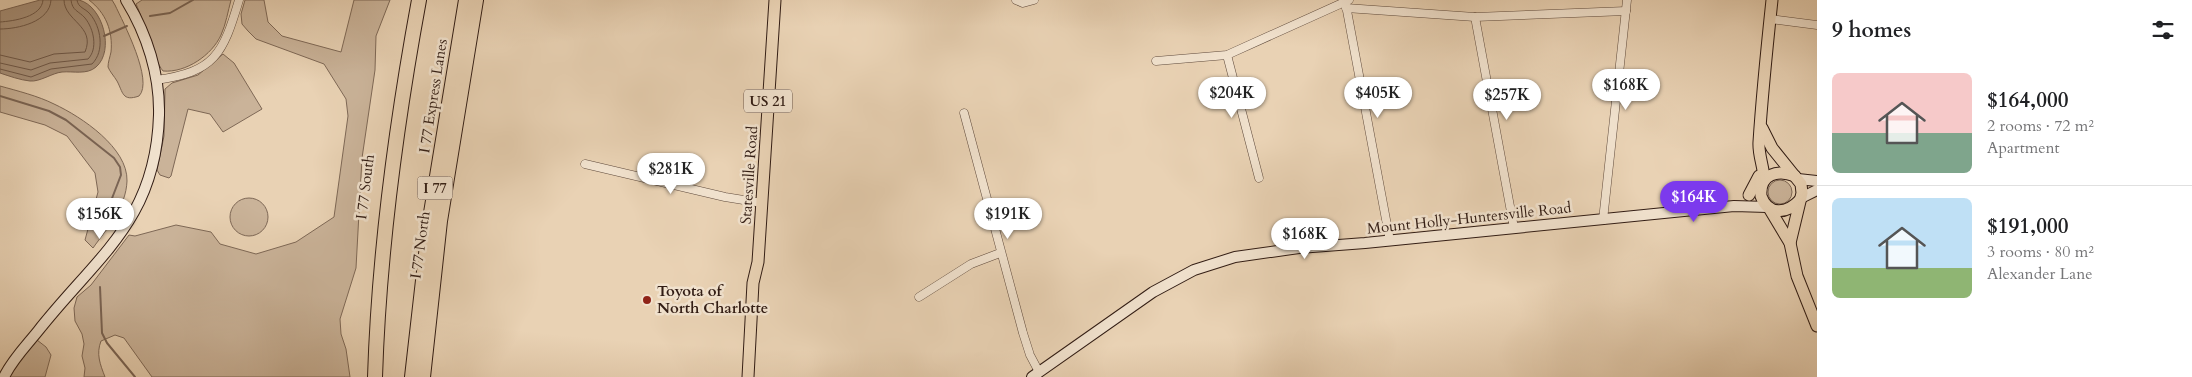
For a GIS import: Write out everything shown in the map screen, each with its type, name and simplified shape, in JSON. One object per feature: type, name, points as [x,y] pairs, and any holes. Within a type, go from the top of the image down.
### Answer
[{"type":"highway","name":"I 77 Express Lanes","points":[[412,377],[430,219],[466,0]]},
{"type":"highway","name":"I 77 North","points":[[423,377],[440,220],[476,0]]},
{"type":"highway","name":"I 77 Express Lanes","points":[[375,377],[381,270],[390,178],[413,1]]},
{"type":"highway","name":"I 77 South","points":[[367,377],[373,270],[382,177],[413,1]]},
{"type":"main road","points":[[4,377],[14,360],[42,325],[116,240],[134,215],[144,193],[154,160],[159,110],[156,80],[145,38],[126,0]]},
{"type":"main road","name":"Statesville Road","points":[[748,377],[754,283],[758,262],[775,0]]},
{"type":"main road","points":[[1749,196],[1757,180],[1761,162],[1759,143],[1762,128],[1761,106],[1772,0]]},
{"type":"main road","points":[[1762,128],[1772,148],[1797,178],[1802,189],[1790,243]]},
{"type":"main road","points":[[1761,162],[1764,166],[1762,200],[1790,243],[1797,276],[1817,326]]},
{"type":"main road","points":[[1762,184],[1772,174],[1780,172],[1797,178],[1817,181]]},
{"type":"main road","name":"Mount Holly-Huntersville Road","points":[[1734,206],[1762,184]]},
{"type":"main road","points":[[1768,208],[1784,211],[1800,199],[1817,190]]},
{"type":"main road","name":"Mount Holly-Huntersville Road","points":[[1035,375],[1153,292],[1205,266],[1254,253],[1734,206],[1768,208]]},
{"type":"main road","name":"Statesville Road","points":[[754,377],[760,283],[758,262]]},
{"type":"street","points":[[156,80],[192,72],[215,57],[228,36],[239,0]]},
{"type":"street","points":[[1016,0],[1023,2],[1034,0]]},
{"type":"street","points":[[1603,220],[1627,0]]},
{"type":"street","points":[[1156,61],[1227,55],[1347,3],[1475,17],[1626,11]]},
{"type":"street","points":[[1347,3],[1390,240]]},
{"type":"street","points":[[1475,17],[1514,228]]},
{"type":"street","points":[[1770,18],[1817,25]]},
{"type":"street","points":[[1227,55],[1259,178]]},
{"type":"street","points":[[964,113],[1000,253],[1035,375]]},
{"type":"street","points":[[585,164],[725,197],[762,202]]},
{"type":"street","points":[[919,297],[971,264],[1000,253]]},
{"type":"shaded area","points":[[89,0],[112,0],[115,5],[136,51],[140,65],[143,88],[139,96],[133,98],[126,97],[109,69],[111,37],[107,23],[100,11]]},
{"type":"shaded area","points":[[142,0],[231,0],[223,31],[217,42],[205,56],[189,66],[172,71],[163,71],[156,58],[136,4]]},
{"type":"shaded area","points":[[245,0],[264,0],[268,22],[282,36],[341,52],[354,0],[390,0],[376,36],[375,70],[362,158],[356,268],[340,319],[341,334],[346,349],[350,377],[152,377],[124,338],[115,335],[101,341],[99,359],[105,377],[84,377],[85,368],[82,356],[84,344],[82,334],[75,321],[74,308],[77,297],[91,285],[129,235],[135,236],[176,225],[211,232],[220,244],[256,254],[296,242],[334,217],[348,116],[346,99],[324,64],[256,39],[242,24],[241,14]]},
{"type":"shaded area","points":[[223,54],[234,63],[262,109],[223,132],[210,114],[188,109],[171,176],[169,178],[160,175],[157,170],[164,136],[165,89],[172,83],[198,75]]},
{"type":"shaded area","points":[[0,86],[54,104],[77,117],[101,135],[120,157],[125,169],[126,190],[120,208],[93,248],[85,240],[98,192],[95,173],[67,136],[45,125],[0,112]]},
{"type":"shaded area","points":[[1780,180],[1789,183],[1792,192],[1789,201],[1780,204],[1771,201],[1768,192],[1771,183]]},
{"type":"shaded area","points":[[249,198],[263,203],[268,217],[263,231],[249,236],[235,231],[230,217],[235,203]]},
{"type":"shaded area","points":[[37,340],[46,347],[51,355],[45,377],[9,377],[22,356]]},
{"type":"water","points":[[40,0],[79,0],[87,4],[94,11],[104,30],[105,40],[105,51],[102,60],[96,67],[84,72],[58,73],[34,81],[22,80],[0,73],[0,11]]},
{"type":"waterway","points":[[150,16],[170,13],[193,0]]},
{"type":"waterway","points":[[104,36],[127,26]]},
{"type":"waterway","points":[[0,96],[49,111],[66,120],[114,158],[120,167],[121,175],[100,234]]},
{"type":"waterway","points":[[100,287],[102,333],[107,343],[135,377]]},
{"type":"place","name":"Toyota of North Charlotte","points":[[647,300]]}]
